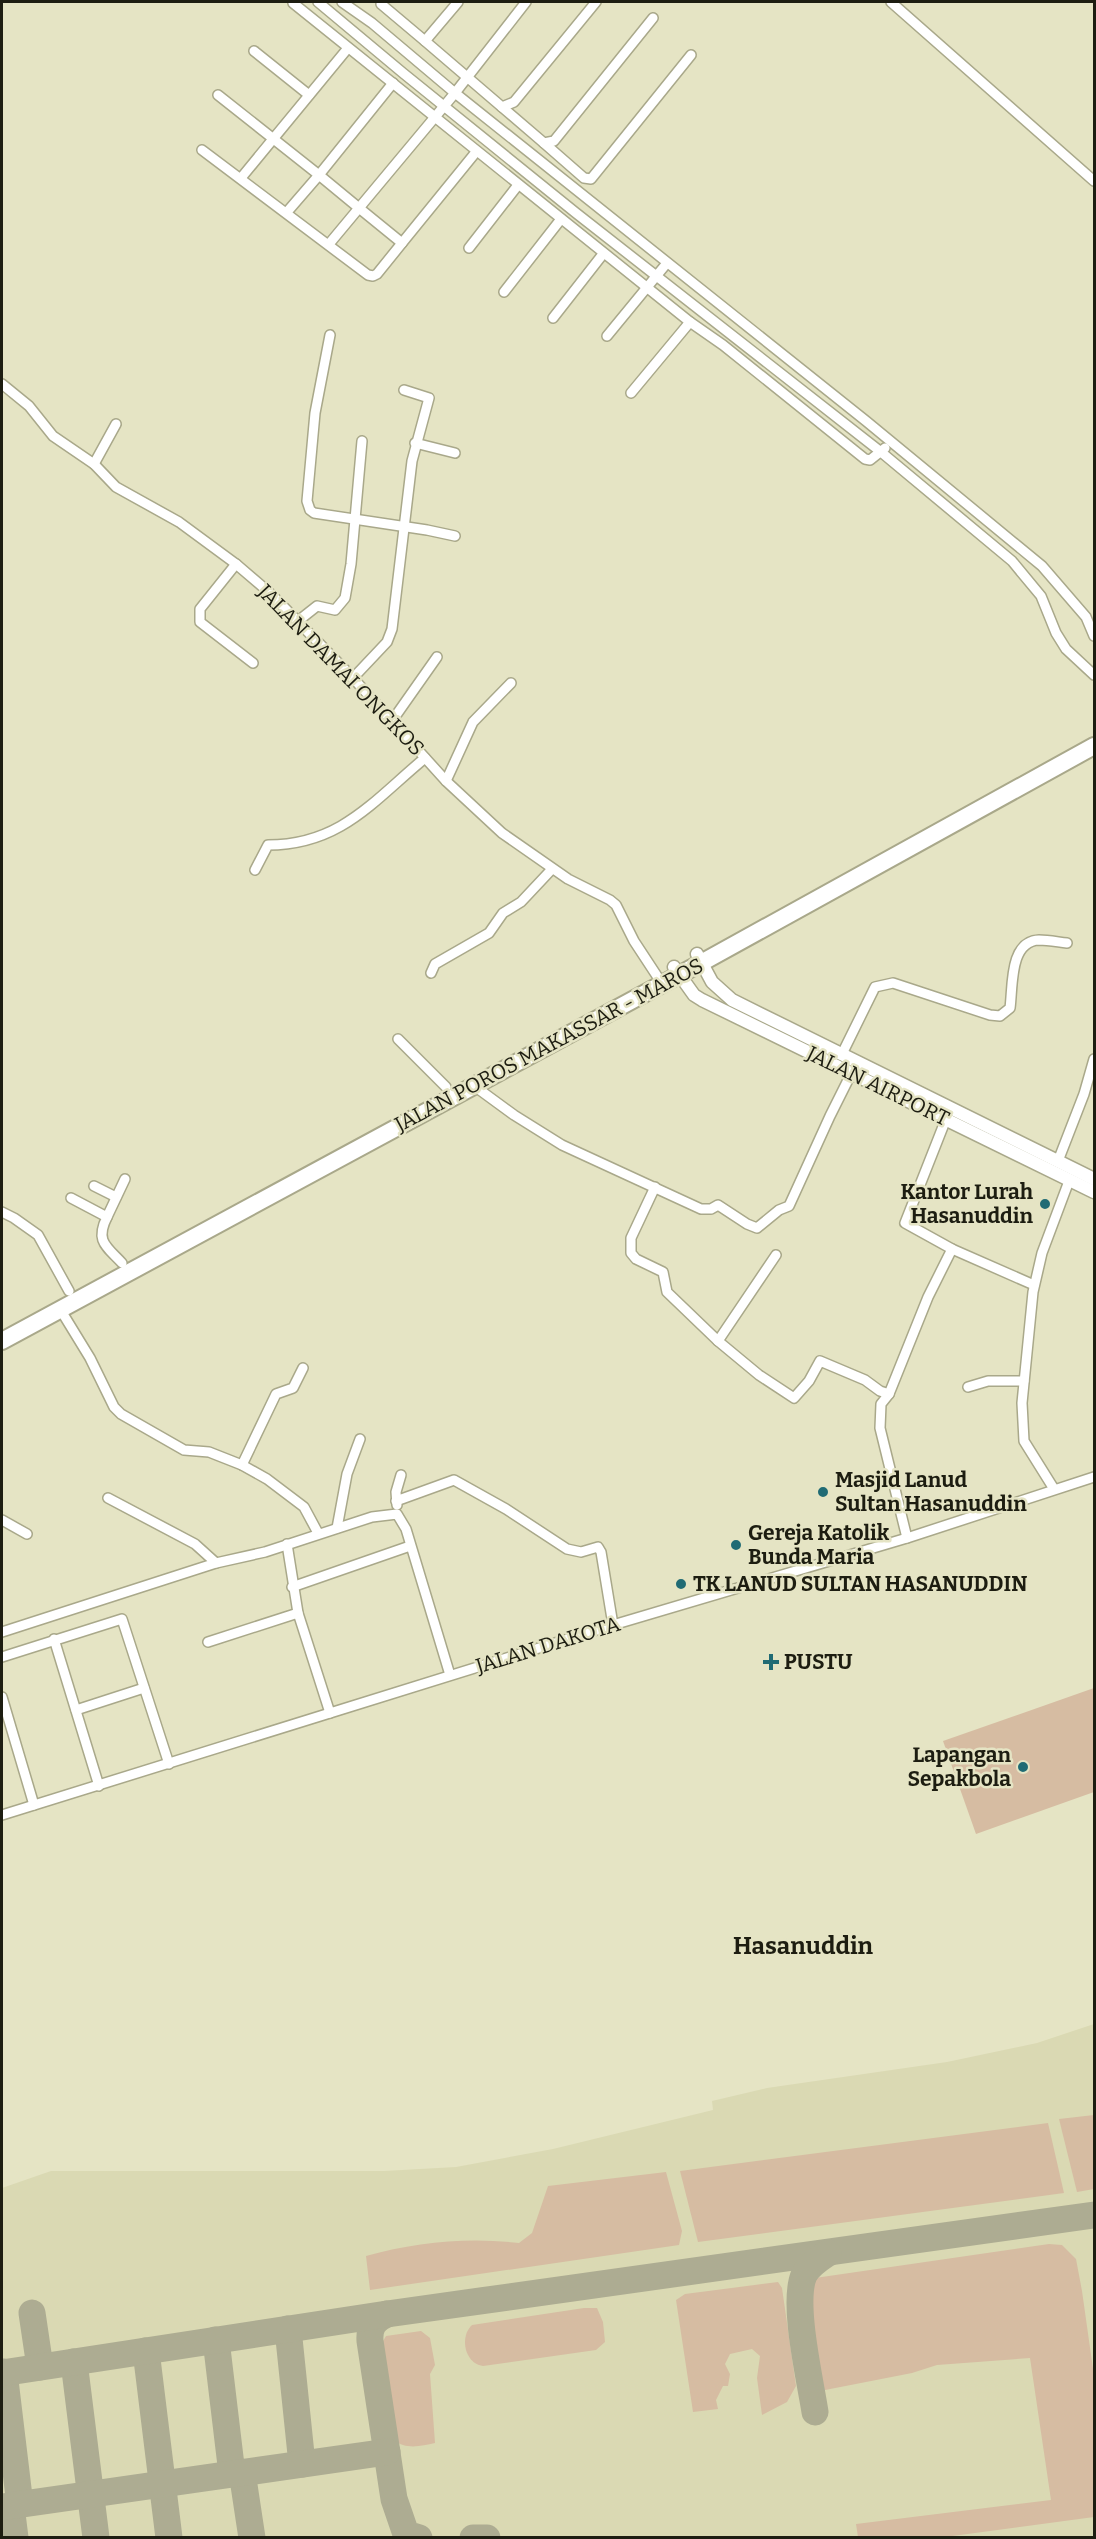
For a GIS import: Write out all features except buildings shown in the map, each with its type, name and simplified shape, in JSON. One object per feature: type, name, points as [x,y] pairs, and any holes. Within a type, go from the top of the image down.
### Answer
[{"type":"highway","name":"JALAN POROS MAKASSAR - MAROS","points":[[699,959],[1095,735]]},
{"type":"highway","name":"JALAN POROS MAKASSAR - MAROS","points":[[2,1328],[69,1291],[96,1283],[473,1085],[676,971],[1095,746]]},
{"type":"highway","name":"JALAN POROS MAKASSAR - MAROS","points":[[2,1341],[60,1309],[122,1263],[657,976],[676,971]]},
{"type":"street","points":[[318,2],[444,106],[881,452],[1012,561],[1041,596],[1056,633],[1066,649],[1095,675]]},
{"type":"street","points":[[342,2],[372,23],[455,93],[802,369],[1042,566],[1086,616],[1095,636]]},
{"type":"street","points":[[383,2],[381,4],[584,178],[591,179],[691,55]]},
{"type":"street","points":[[425,41],[458,2]]},
{"type":"street","points":[[329,244],[455,93],[526,2]]},
{"type":"street","points":[[502,107],[513,102],[596,2]]},
{"type":"street","points":[[891,2],[1095,182]]},
{"type":"street","points":[[292,3],[603,254],[732,352],[865,459],[870,460],[891,442]]},
{"type":"street","points":[[544,143],[554,141],[653,18]]},
{"type":"street","points":[[241,178],[348,48]]},
{"type":"street","points":[[254,51],[309,95]]},
{"type":"street","points":[[287,212],[393,83]]},
{"type":"street","points":[[218,95],[402,243]]},
{"type":"street","points":[[202,150],[373,276],[476,152]]},
{"type":"street","points":[[469,248],[518,186]]},
{"type":"street","points":[[504,292],[561,219]]},
{"type":"street","points":[[553,318],[603,254]]},
{"type":"street","points":[[607,336],[667,263]]},
{"type":"street","points":[[632,393],[690,322]]},
{"type":"street","points":[[330,335],[312,440],[307,506],[314,513],[455,536]]},
{"type":"street","points":[[790,382],[802,369]]},
{"type":"street","name":"JALAN DAMAI ONGKOS","points":[[2,384],[28,406],[53,436],[94,464],[116,487],[179,522],[236,564],[298,621],[446,781],[502,833],[552,869],[616,905],[634,941],[657,976]]},
{"type":"street","points":[[353,678],[389,638],[415,442],[429,398],[404,390]]},
{"type":"street","points":[[94,464],[116,424]]},
{"type":"street","points":[[298,621],[317,606],[335,610],[345,598],[351,564],[362,441]]},
{"type":"street","points":[[415,442],[455,453]]},
{"type":"street","points":[[236,564],[200,609],[198,617],[200,622],[253,663]]},
{"type":"street","points":[[392,721],[437,657]]},
{"type":"street","points":[[446,781],[473,722],[511,683]]},
{"type":"street","points":[[255,870],[268,845],[304,842],[330,832],[361,815],[425,758]]},
{"type":"street","points":[[431,973],[435,964],[449,958],[492,931],[503,913],[521,902],[552,869]]},
{"type":"street","points":[[842,1053],[875,987],[893,983],[990,1015],[1000,1016],[1011,1008],[1018,952],[1026,944],[1037,940],[1067,944]]},
{"type":"street","name":"JALAN AIRPORT","points":[[699,959],[720,991],[766,1023],[851,1074],[946,1119],[1034,1156],[1058,1161],[1095,1179]]},
{"type":"street","name":"JALAN AIRPORT","points":[[676,971],[694,994],[702,1000],[842,1053],[1034,1156],[1069,1181],[1095,1192]]},
{"type":"street","points":[[398,1039],[446,1088]]},
{"type":"street","points":[[1058,1161],[1095,1059]]},
{"type":"street","points":[[473,1085],[514,1115],[562,1145],[701,1209],[711,1209],[718,1204],[747,1224],[758,1228],[770,1216],[789,1206],[851,1074]]},
{"type":"street","points":[[946,1119],[905,1223],[952,1249],[1034,1285]]},
{"type":"street","points":[[122,1263],[101,1238],[101,1232],[125,1179]]},
{"type":"street","points":[[1054,1489],[1024,1441],[1022,1417],[1034,1285],[1044,1247],[1069,1181]]},
{"type":"street","points":[[94,1186],[116,1197]]},
{"type":"street","points":[[654,1186],[631,1238],[631,1253],[636,1259],[663,1272],[667,1292],[718,1341],[759,1375],[794,1398],[809,1381],[820,1361],[865,1380],[889,1394]]},
{"type":"street","points":[[71,1198],[107,1217]]},
{"type":"street","points":[[2,1212],[38,1235],[69,1291]]},
{"type":"street","points":[[907,1538],[880,1428],[881,1404],[889,1394],[928,1297],[952,1249]]},
{"type":"street","points":[[718,1341],[776,1256]]},
{"type":"street","points":[[60,1309],[90,1358],[114,1407],[121,1414],[184,1450],[209,1452],[267,1479],[304,1508],[318,1533]]},
{"type":"street","points":[[242,1466],[276,1394],[293,1388],[303,1368]]},
{"type":"street","points":[[968,1387],[988,1381],[1024,1381]]},
{"type":"street","points":[[337,1528],[347,1474],[360,1439]]},
{"type":"street","points":[[401,1475],[396,1501],[398,1514],[406,1529],[450,1676]]},
{"type":"street","name":"JALAN DAKOTA","points":[[2,1815],[613,1625],[907,1538],[1095,1477]]},
{"type":"street","points":[[396,1501],[454,1480],[506,1509],[567,1549],[580,1552],[598,1547],[601,1552],[613,1625]]},
{"type":"street","points":[[108,1498],[195,1544],[216,1563]]},
{"type":"street","points":[[2,1632],[216,1563],[384,1514],[398,1514]]},
{"type":"street","points":[[2,1520],[27,1534]]},
{"type":"street","points":[[287,1544],[292,1587],[298,1613],[330,1713]]},
{"type":"street","points":[[292,1587],[410,1546]]},
{"type":"street","points":[[208,1642],[298,1613]]},
{"type":"street","points":[[2,1657],[122,1619],[169,1764]]},
{"type":"street","points":[[54,1640],[99,1786]]},
{"type":"street","points":[[76,1710],[144,1688]]},
{"type":"street","points":[[2,1697],[34,1805]]},
{"type":"shaded area","name":"Lapangan Sepakbola","points":[[1094,1688],[1094,1792],[976,1834],[943,1741]]},
{"type":"shaded area","points":[[1094,2024],[1094,2537],[2,2537],[2,2188],[51,2171],[384,2171],[456,2167],[553,2149],[713,2110],[712,2101],[767,2088],[947,2062],[1037,2043]]},
{"type":"shaded area","points":[[1094,2115],[1094,2189],[1077,2192],[1059,2119]]},
{"type":"shaded area","points":[[1048,2123],[1064,2193],[698,2242],[680,2171]]},
{"type":"shaded area","points":[[666,2172],[682,2231],[679,2245],[370,2290],[366,2256],[404,2247],[442,2242],[519,2243],[532,2233],[548,2186]]},
{"type":"shaded area","points":[[1049,2244],[1062,2245],[1076,2259],[1082,2291],[1094,2376],[1094,2517],[945,2537],[858,2537],[856,2524],[1051,2500],[1030,2358],[937,2365],[912,2373],[820,2391],[817,2388],[806,2305],[807,2293],[815,2278]]},
{"type":"shaded area","points":[[778,2282],[782,2288],[796,2386],[787,2402],[762,2415],[757,2378],[760,2356],[752,2349],[730,2354],[725,2364],[730,2374],[728,2386],[723,2386],[716,2400],[718,2409],[693,2412],[676,2300],[685,2294]]},
{"type":"shaded area","points":[[597,2308],[603,2322],[605,2342],[596,2350],[483,2366],[477,2364],[468,2355],[465,2343],[468,2330],[472,2325]]},
{"type":"shaded area","points":[[421,2331],[430,2338],[435,2365],[430,2374],[435,2443],[409,2446],[394,2440],[379,2348],[386,2336]]},
{"type":"taxiway","points":[[2,2373],[387,2314],[1094,2215]]},
{"type":"taxiway","points":[[815,2412],[803,2342],[801,2288],[804,2275],[809,2268],[828,2253]]},
{"type":"taxiway","points":[[32,2313],[40,2367]]},
{"type":"taxiway","points":[[387,2314],[373,2324],[370,2341],[394,2499],[406,2534],[419,2538]]},
{"type":"taxiway","points":[[288,2329],[302,2464]]},
{"type":"taxiway","points":[[216,2340],[232,2474]]},
{"type":"taxiway","points":[[146,2351],[169,2538]]},
{"type":"taxiway","points":[[74,2362],[96,2538]]},
{"type":"taxiway","points":[[4,2372],[20,2505]]},
{"type":"taxiway","points":[[2,2507],[387,2452]]},
{"type":"taxiway","points":[[242,2472],[252,2538]]},
{"type":"taxiway","points":[[11,2506],[15,2538]]},
{"type":"taxiway","points":[[473,2538],[487,2538]]},
{"type":"place","name":"Kantor Lurah Hasanuddin","points":[[1045,1204]]},
{"type":"place","name":"Masjid Lanud Sultan Hasanuddin","points":[[823,1492]]},
{"type":"place","name":"Gereja Katolik Bunda Maria","points":[[736,1545]]},
{"type":"place","name":"TK LANUD SULTAN HASANUDDIN","points":[[681,1584]]},
{"type":"place","name":"PUSTU","points":[[771,1662]]},
{"type":"place","name":"Lapangan Sepakbola","points":[[1023,1767]]},
{"type":"district","name":"Hasanuddin","points":[[803,1946]]}]
